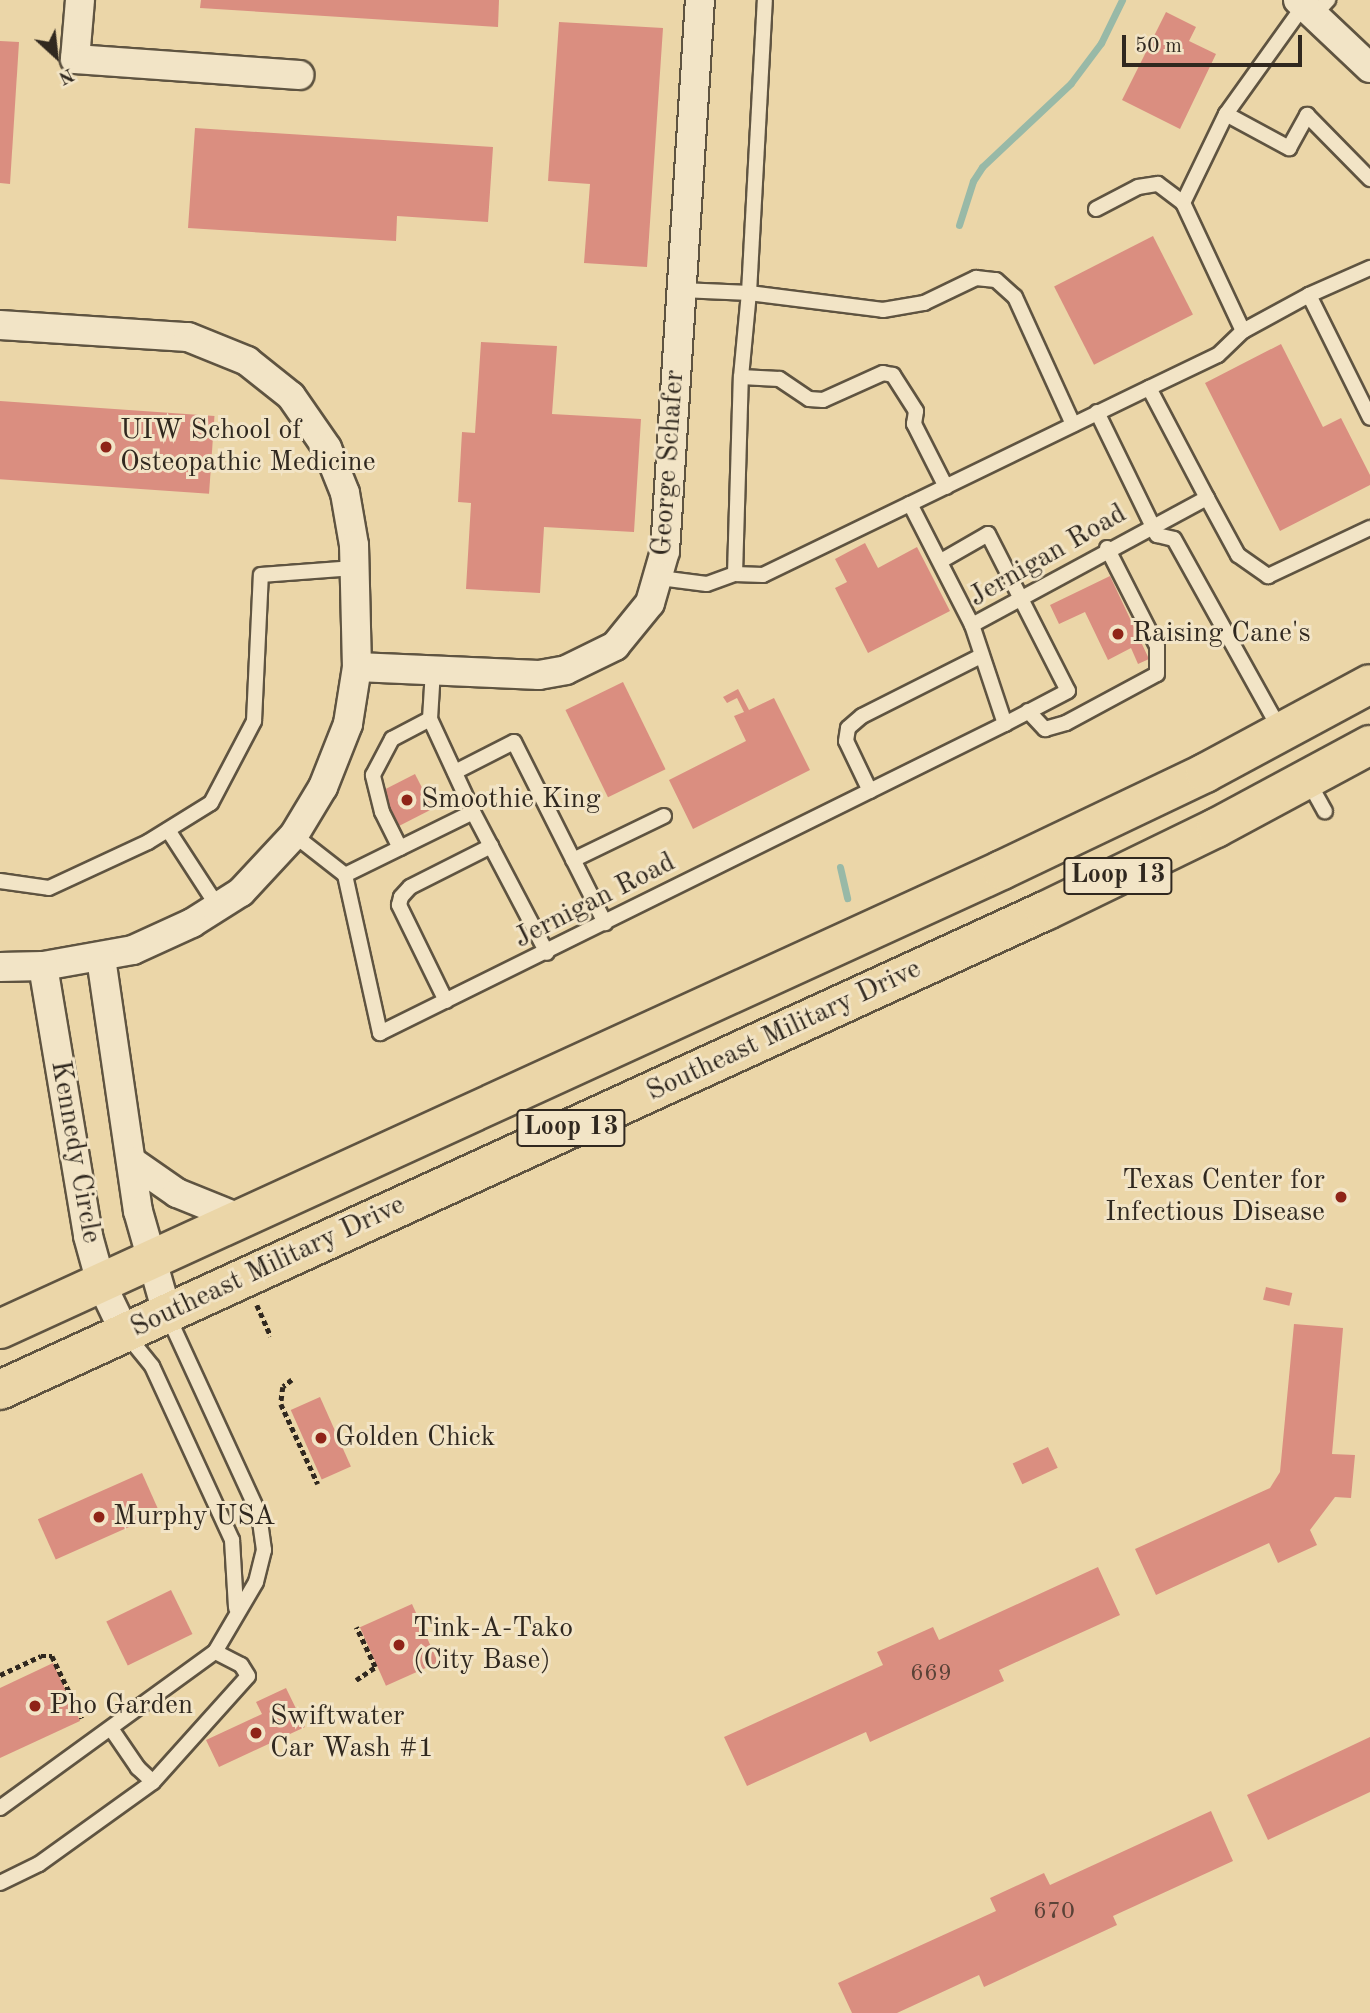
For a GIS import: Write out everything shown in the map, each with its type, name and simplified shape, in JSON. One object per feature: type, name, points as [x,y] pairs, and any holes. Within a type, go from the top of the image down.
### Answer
[{"type":"main road","name":"Southeast Military Drive","points":[[0,1329],[1002,870],[1282,732],[1370,684]]},
{"type":"main road","points":[[1282,732],[1307,779]]},
{"type":"main road","name":"Southeast Military Drive","points":[[0,1390],[1045,911],[1370,745]]},
{"type":"street","points":[[80,0],[75,59],[299,75]]},
{"type":"street","name":"George Schafer","points":[[357,667],[540,675],[592,661],[635,626],[660,578],[700,0]]},
{"type":"street","points":[[1311,5],[1370,68]]},
{"type":"street","points":[[0,325],[188,337],[262,371],[291,396],[314,425],[338,471],[351,519],[357,667],[348,724],[323,787],[294,835],[259,875],[218,907],[169,935],[101,958],[43,966],[0,967]]},
{"type":"street","name":"Kennedy Circle","points":[[101,958],[138,1211],[167,1313]]},
{"type":"street","name":"Kennedy Circle","points":[[43,966],[88,1236],[101,1283],[125,1333]]},
{"type":"street","points":[[131,1161],[177,1193],[239,1218]]},
{"type":"lane","points":[[735,574],[741,377],[749,293],[765,0]]},
{"type":"lane","points":[[1183,203],[1226,114],[1311,5]]},
{"type":"lane","points":[[1226,114],[1289,148],[1307,115],[1370,179]]},
{"type":"lane","points":[[1096,209],[1138,187],[1158,184],[1183,203],[1243,331]]},
{"type":"lane","points":[[660,578],[707,584],[735,574],[763,575],[1218,355],[1243,331],[1309,295],[1370,268]]},
{"type":"lane","points":[[682,290],[749,293],[883,310],[924,303],[976,278],[996,280],[1015,297],[1073,424]]},
{"type":"lane","points":[[1309,295],[1370,418]]},
{"type":"lane","points":[[741,377],[779,379],[809,399],[823,400],[883,373],[892,375],[916,411],[914,424],[946,487]]},
{"type":"lane","points":[[1149,388],[1238,555],[1268,576],[1370,528]]},
{"type":"lane","points":[[1097,412],[1155,530],[1174,539],[1282,732]]},
{"type":"lane","name":"Jernigan Road","points":[[345,875],[380,1033],[547,953],[1005,724],[979,657],[972,625],[1022,599],[1107,548],[1155,530],[1207,498]]},
{"type":"lane","points":[[910,504],[972,625]]},
{"type":"lane","points":[[941,561],[988,534],[1068,691],[1005,724]]},
{"type":"lane","points":[[1028,711],[1045,729],[1157,674],[1157,646],[1107,548]]},
{"type":"lane","points":[[0,881],[49,887],[168,830],[211,803],[254,721],[261,575],[355,568]]},
{"type":"lane","points":[[870,791],[846,741],[848,728],[862,716],[979,657]]},
{"type":"lane","points":[[433,670],[429,719],[473,812],[547,953]]},
{"type":"lane","points":[[400,848],[382,812],[373,775],[392,739],[429,719]]},
{"type":"lane","points":[[455,772],[514,742],[605,923]]},
{"type":"lane","points":[[1307,779],[1325,811]]},
{"type":"lane","points":[[294,835],[345,875],[473,812]]},
{"type":"lane","points":[[573,860],[664,816]]},
{"type":"lane","points":[[168,830],[218,907]]},
{"type":"lane","points":[[446,1001],[399,905],[401,897],[410,887],[491,846]]},
{"type":"lane","points":[[0,1808],[112,1730],[215,1652],[236,1608],[256,1582],[264,1550],[259,1514],[167,1313]]},
{"type":"lane","points":[[125,1333],[152,1366],[232,1540],[236,1608]]},
{"type":"lane","points":[[0,1883],[39,1864],[153,1782],[248,1676],[241,1665],[215,1652]]},
{"type":"lane","points":[[112,1730],[138,1768],[153,1782]]},
{"type":"path","points":[[255,1300],[271,1336]]},
{"type":"path","points":[[292,1380],[280,1397],[291,1429],[318,1484]]},
{"type":"path","points":[[356,1627],[374,1671],[356,1681]]},
{"type":"path","points":[[0,1675],[41,1656],[52,1656],[82,1718]]},
{"type":"building","points":[[201,0],[499,0],[498,27],[200,8]]},
{"type":"building","points":[[1166,12],[1196,27],[1189,41],[1216,54],[1180,129],[1122,100]]},
{"type":"building","points":[[559,22],[663,28],[647,267],[584,263],[590,184],[548,181]]},
{"type":"building","points":[[0,41],[19,42],[10,184],[0,183]]},
{"type":"building","points":[[195,128],[493,147],[488,222],[397,216],[396,241],[188,228]]},
{"type":"building","points":[[1153,236],[1193,314],[1094,365],[1054,286]]},
{"type":"building","points":[[481,342],[557,346],[552,414],[641,419],[634,532],[544,527],[540,593],[466,589],[471,503],[458,502],[462,432],[475,433]]},
{"type":"building","points":[[1281,344],[1323,427],[1341,418],[1370,475],[1370,485],[1280,531],[1205,383]]},
{"type":"building","name":"UIW School of Osteopathic Medicine","points":[[0,401],[214,416],[209,494],[0,479]]},
{"type":"building","points":[[865,543],[878,568],[917,547],[950,611],[868,653],[835,588],[847,582],[835,559]]},
{"type":"building","points":[[1110,576],[1149,659],[1138,664],[1131,648],[1108,660],[1085,612],[1059,624],[1050,605]]},
{"type":"building","points":[[623,682],[666,769],[608,797],[565,710]]},
{"type":"building","points":[[738,689],[749,710],[774,698],[810,770],[693,829],[669,780],[746,741],[734,716],[744,712],[737,698],[727,703],[723,697]]},
{"type":"building","name":"Smoothie King","points":[[415,774],[433,809],[398,826],[380,792]]},
{"type":"building","points":[[1266,1287],[1292,1293],[1289,1306],[1263,1300]]},
{"type":"building","points":[[1294,1324],[1343,1328],[1332,1454],[1355,1455],[1351,1498],[1335,1497],[1310,1530],[1317,1545],[1278,1563],[1269,1543],[1156,1595],[1135,1549],[1270,1488],[1280,1472]]},
{"type":"building","name":"Golden Chick","points":[[320,1397],[351,1466],[322,1479],[291,1410]]},
{"type":"building","points":[[1048,1447],[1058,1468],[1022,1484],[1013,1463]]},
{"type":"building","name":"Murphy USA","points":[[142,1473],[160,1513],[56,1560],[38,1519]]},
{"type":"building","points":[[1098,1567],[1120,1615],[999,1670],[1004,1681],[870,1742],[866,1732],[747,1786],[724,1737],[883,1665],[877,1652],[933,1627],[939,1640]]},
{"type":"building","points":[[171,1590],[192,1634],[128,1666],[106,1622]]},
{"type":"building","name":"Tink-A-Tako (City Base)","points":[[412,1604],[438,1662],[386,1686],[360,1627]]},
{"type":"building","points":[[53,1663],[80,1721],[0,1758],[0,1688]]},
{"type":"building","name":"Swiftwater Car Wash #1","points":[[286,1688],[305,1727],[219,1767],[206,1740],[262,1714],[256,1702]]},
{"type":"building","points":[[1370,1737],[1370,1792],[1268,1840],[1247,1795]]},
{"type":"building","points":[[1211,1811],[1233,1861],[1113,1916],[1117,1925],[984,1987],[979,1975],[897,2013],[852,2013],[838,1983],[996,1911],[990,1898],[1044,1873],[1050,1885]]},
{"type":"waterway","points":[[959,225],[973,181],[982,167],[1071,83],[1101,43],[1122,0]]},
{"type":"waterway","points":[[840,867],[847,898]]},
{"type":"place","name":"UIW School of Osteopathic Medicine","points":[[106,447]]},
{"type":"place","name":"Raising Cane's","points":[[1118,634]]},
{"type":"place","name":"Smoothie King","points":[[407,800]]},
{"type":"place","name":"Texas Center for Infectious Disease","points":[[1341,1197]]},
{"type":"place","name":"Golden Chick","points":[[321,1438]]},
{"type":"place","name":"Murphy USA","points":[[99,1517]]},
{"type":"place","name":"Tink-A-Tako (City Base)","points":[[399,1645]]},
{"type":"place","name":"Pho Garden","points":[[35,1706]]},
{"type":"place","name":"Swiftwater Car Wash #1","points":[[256,1733]]}]
